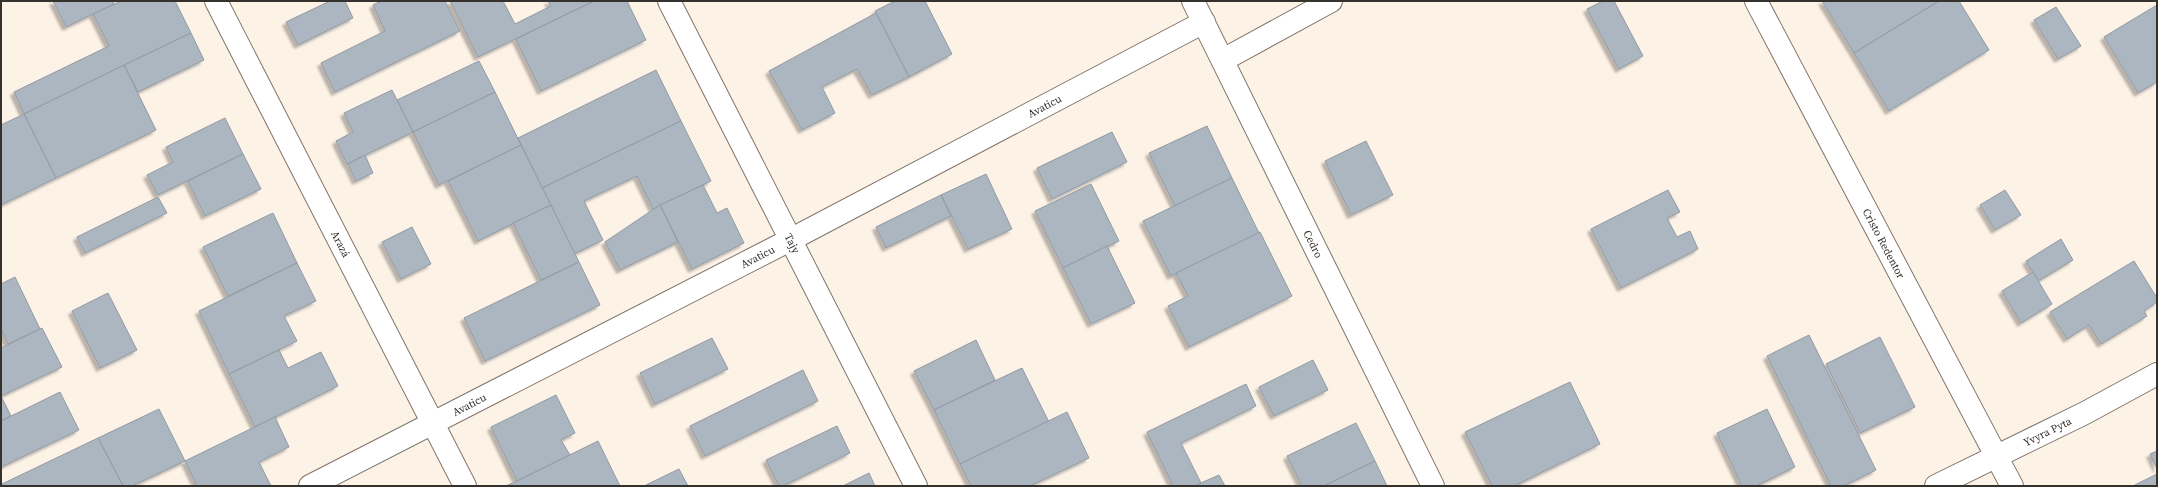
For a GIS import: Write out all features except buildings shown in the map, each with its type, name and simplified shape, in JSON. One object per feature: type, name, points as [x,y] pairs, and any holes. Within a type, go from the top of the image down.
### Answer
[{"type":"street","name":"Arazá","points":[[216,1],[465,486]]},
{"type":"street","name":"Tajy","points":[[669,1],[916,486]]},
{"type":"street","name":"Cedro","points":[[1193,1],[1433,486]]},
{"type":"street","points":[[1223,60],[1331,1]]},
{"type":"street","name":"Cristo Redentor","points":[[1756,1],[2012,486]]},
{"type":"street","name":"Avaticu","points":[[310,486],[790,240],[1204,22]]},
{"type":"street","name":"Yvyra Pyta","points":[[1936,486],[2085,413],[2157,374]]}]
